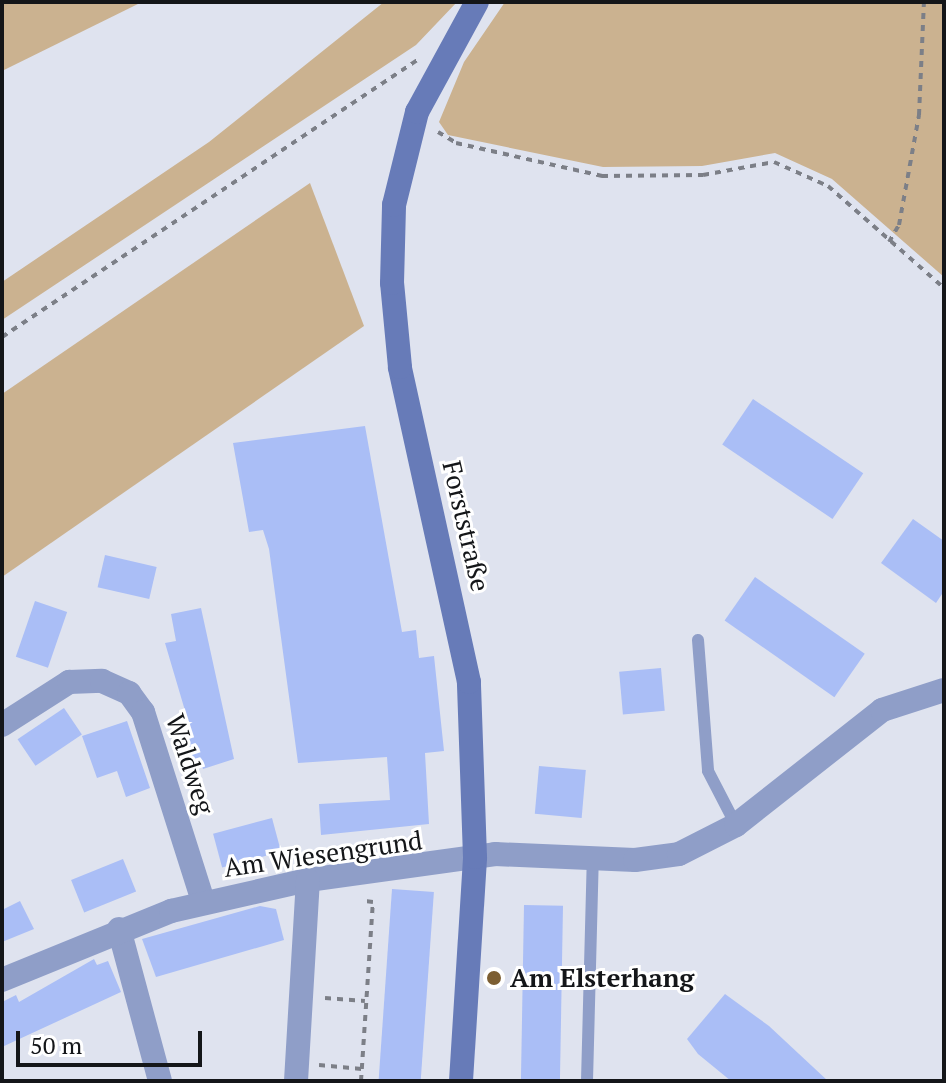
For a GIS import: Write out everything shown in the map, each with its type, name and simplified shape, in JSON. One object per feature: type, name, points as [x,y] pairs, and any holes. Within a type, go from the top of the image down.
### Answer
[{"type":"street","name":"Forststraße","points":[[461,1081],[475,857],[469,682],[400,367],[392,283],[394,205],[417,112],[452,37],[477,2]]},
{"type":"street","name":"Waldweg","points":[[2,725],[69,682],[102,681],[129,693],[143,712],[203,901]]},
{"type":"street","points":[[475,857],[662,858],[736,825],[882,710],[944,690]]},
{"type":"street","name":"Am Wiesengrund","points":[[2,980],[119,929],[203,901],[308,880],[475,857]]},
{"type":"street","points":[[296,1073],[308,880]]},
{"type":"street","points":[[119,929],[160,1081]]},
{"type":"lane","points":[[698,640],[708,771],[736,825]]},
{"type":"lane","points":[[587,1081],[593,859]]},
{"type":"path","points":[[889,242],[899,225],[919,115],[924,2]]},
{"type":"path","points":[[2,337],[452,37]]},
{"type":"path","points":[[417,112],[456,143],[602,176],[703,175],[774,162],[828,186],[944,288]]},
{"type":"path","points":[[361,1081],[373,902],[365,901]]},
{"type":"path","points":[[302,997],[365,1001]]},
{"type":"path","points":[[296,1073],[362,1069]]},
{"type":"shaded area","points":[[2,2],[142,2],[2,71]]},
{"type":"shaded area","points":[[384,2],[457,2],[416,45],[2,320],[2,282],[209,142]]},
{"type":"shaded area","points":[[505,2],[944,2],[944,277],[832,179],[775,153],[702,166],[603,167],[448,135],[439,122],[464,62]]},
{"type":"shaded area","points":[[310,183],[364,326],[2,577],[2,394]]},
{"type":"building","points":[[753,399],[863,473],[833,519],[722,445]]},
{"type":"building","points":[[365,426],[402,632],[416,630],[419,658],[434,656],[444,751],[425,753],[429,824],[321,835],[319,804],[390,800],[387,757],[298,763],[269,549],[263,530],[249,532],[233,443]]},
{"type":"building","points":[[913,519],[944,541],[944,591],[936,603],[881,563]]},
{"type":"building","points":[[105,555],[157,567],[149,599],[98,587]]},
{"type":"building","points":[[755,577],[865,654],[834,697],[725,620]]},
{"type":"building","points":[[35,601],[67,612],[48,668],[16,657]]},
{"type":"building","points":[[201,608],[234,759],[203,769],[199,758],[186,762],[172,718],[186,714],[165,643],[176,641],[171,614]]},
{"type":"building","points":[[661,668],[665,711],[623,714],[619,672]]},
{"type":"building","points":[[64,708],[82,735],[35,766],[18,739]]},
{"type":"building","points":[[127,721],[150,788],[126,797],[117,771],[97,778],[82,736]]},
{"type":"building","points":[[539,766],[586,770],[582,818],[535,814]]},
{"type":"building","points":[[272,818],[281,852],[222,868],[213,834]]},
{"type":"building","points":[[123,859],[136,891],[84,912],[71,880]]},
{"type":"building","points":[[392,889],[434,892],[421,1081],[379,1081]]},
{"type":"building","points":[[20,901],[34,929],[2,942],[2,910]]},
{"type":"building","points":[[524,905],[563,906],[560,1081],[521,1081]]},
{"type":"building","points":[[260,906],[276,909],[284,940],[156,977],[142,939]]},
{"type":"building","points":[[94,959],[97,965],[108,961],[121,992],[2,1047],[2,1002],[16,995],[19,1002]]},
{"type":"building","points":[[725,994],[769,1026],[828,1081],[731,1081],[698,1054],[687,1039]]},
{"type":"place","name":"Am Elsterhang","points":[[494,978]]}]
